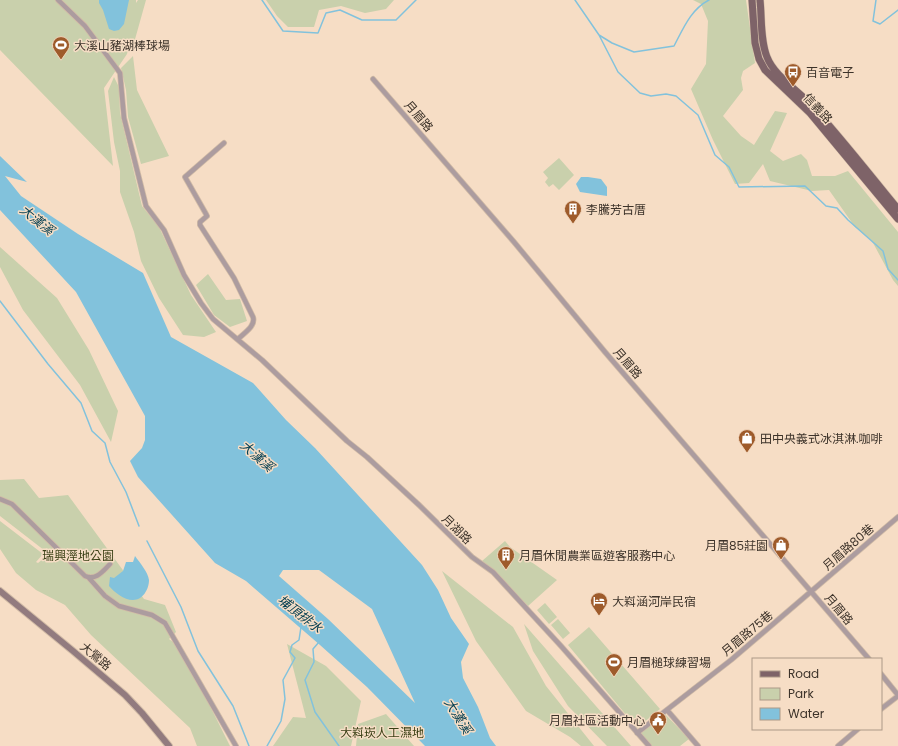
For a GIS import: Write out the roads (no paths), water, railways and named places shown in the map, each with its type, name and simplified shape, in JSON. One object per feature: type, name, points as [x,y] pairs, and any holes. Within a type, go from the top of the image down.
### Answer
[{"type":"main road","name":"信義路","points":[[752,0],[759,60],[765,70],[808,106],[898,219]]},
{"type":"main road","name":"信義路","points":[[760,0],[763,42],[766,56],[776,72],[808,106],[898,209]]},
{"type":"street","name":"月湖路","points":[[58,0],[85,26],[120,74],[124,118],[146,206],[164,230],[184,276],[213,319],[238,339],[347,441],[367,457],[472,556],[493,572],[561,646],[649,746]]},
{"type":"street","name":"月眉路","points":[[374,79],[514,242],[605,352],[868,658]]},
{"type":"street","points":[[224,143],[185,177],[207,216],[200,222],[200,225],[234,278],[253,317],[253,324],[238,339]]},
{"type":"street","points":[[0,498],[12,504],[76,567],[90,578],[105,596],[119,606],[152,615],[165,623],[236,746]]},
{"type":"street","name":"月眉路80巷","points":[[812,592],[898,517]]},
{"type":"street","points":[[90,578],[98,576],[110,564]]},
{"type":"street","name":"大鶯路","points":[[0,591],[79,655],[125,696],[142,713],[169,746]]},
{"type":"street","name":"月眉路75巷","points":[[637,733],[731,660],[812,592]]},
{"type":"street","points":[[882,675],[898,695],[882,708]]},
{"type":"street","points":[[667,710],[698,746]]},
{"type":"street","points":[[838,746],[857,730]]},
{"type":"water","points":[[99,0],[129,0],[124,24],[119,30],[114,31],[109,29]]},
{"type":"water","name":"大漢溪","points":[[0,156],[27,182],[5,176],[21,196],[78,234],[143,273],[171,337],[253,383],[286,420],[315,448],[422,565],[438,590],[451,618],[469,644],[461,662],[463,678],[478,707],[490,738],[496,746],[425,746],[367,687],[320,645],[246,581],[215,563],[138,477],[130,461],[142,448],[145,440],[145,416],[76,292],[0,210]],"holes":[[[283,570],[319,570],[372,609],[415,703],[328,619],[279,576]]]},
{"type":"water","points":[[581,177],[601,179],[607,187],[607,196],[580,192],[576,184]]},
{"type":"water","points":[[135,556],[149,580],[145,593],[137,600],[130,600],[114,591],[109,586],[110,577],[114,578],[123,571],[126,562],[133,562]]},
{"type":"waterway","points":[[262,0],[283,31],[318,33],[326,13],[340,10],[362,20],[396,20],[416,0]]},
{"type":"waterway","points":[[575,0],[599,35],[612,43],[634,52],[674,46],[692,14],[709,0]]},
{"type":"waterway","points":[[876,0],[873,21],[880,24],[898,10]]},
{"type":"waterway","points":[[599,35],[618,72],[640,93],[651,96],[666,94],[676,96],[698,115],[715,155],[729,167],[739,187],[805,186],[826,206],[837,208],[848,220],[883,251],[888,269],[898,280]]},
{"type":"waterway","points":[[0,301],[48,364],[81,403],[92,431],[105,443],[110,462],[126,492],[139,526]]},
{"type":"waterway","points":[[147,541],[181,607],[198,651],[233,706],[249,746]]},
{"type":"waterway","points":[[267,746],[281,721],[285,699],[283,680],[295,658],[290,652],[292,645],[299,640],[301,627]]},
{"type":"waterway","name":"埔頂排水","points":[[319,642],[313,649],[314,662],[305,680],[315,712],[339,746]]},
{"type":"place","name":"大溪山豬湖棒球場","points":[[61,60]]},
{"type":"place","name":"百音電子","points":[[793,87]]},
{"type":"place","name":"李騰芳古厝","points":[[573,224]]},
{"type":"place","name":"田中央義式冰淇淋.咖啡","points":[[747,453]]},
{"type":"place","name":"月眉85莊園","points":[[781,560]]},
{"type":"place","name":"月眉休閒農業區遊客服務中心","points":[[506,570]]},
{"type":"place","name":"大嵙涵河岸民宿","points":[[599,616]]},
{"type":"place","name":"月眉槌球練習場","points":[[614,677]]},
{"type":"place","name":"月眉社區活動中心","points":[[658,735]]},
{"type":"park label","name":"瑞興溼地公園","points":[[78,555]]},
{"type":"park label","name":"大嵙崁人工濕地","points":[[382,732]]}]
